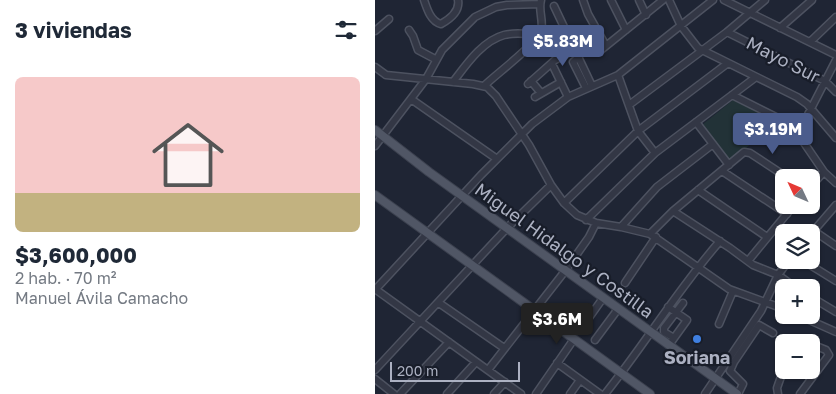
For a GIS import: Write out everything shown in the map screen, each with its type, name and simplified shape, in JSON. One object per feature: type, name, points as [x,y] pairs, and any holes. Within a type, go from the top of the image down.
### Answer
[{"type":"main road","name":"Miguel Hidalgo y Costilla","points":[[375,130],[565,271],[737,394]]},
{"type":"main road","points":[[375,195],[650,394]]},
{"type":"street","points":[[424,0],[436,22],[441,24],[458,10],[458,0]]},
{"type":"street","points":[[583,0],[604,48],[663,0]]},
{"type":"street","points":[[611,0],[626,30]]},
{"type":"street","points":[[639,0],[646,15]]},
{"type":"street","points":[[669,0],[681,26],[694,44],[702,50],[797,97],[836,138]]},
{"type":"street","points":[[521,394],[375,289],[536,120],[568,97],[618,75],[713,0]]},
{"type":"street","points":[[724,0],[836,56]]},
{"type":"street","points":[[629,105],[727,32],[765,0]]},
{"type":"street","points":[[780,28],[812,0]]},
{"type":"street","points":[[375,146],[426,79],[435,60],[451,39],[475,17],[485,11],[507,5],[541,2],[541,27],[539,35],[484,86]]},
{"type":"street","points":[[554,6],[579,57],[589,87]]},
{"type":"street","points":[[810,42],[836,17]]},
{"type":"street","points":[[375,31],[389,19]]},
{"type":"street","points":[[409,30],[418,50],[435,60]]},
{"type":"street","name":"Mayo Sur","points":[[727,32],[825,81],[836,92]]},
{"type":"street","points":[[453,82],[474,56],[497,38],[512,34],[539,35]]},
{"type":"street","points":[[561,82],[538,95],[530,83],[555,60],[568,53]]},
{"type":"street","points":[[798,134],[836,60]]},
{"type":"street","points":[[564,204],[638,130],[728,63]]},
{"type":"street","points":[[552,64],[568,97]]},
{"type":"street","points":[[375,67],[386,75],[484,86],[495,96],[521,134],[551,185],[564,204],[570,209],[586,220],[653,236],[733,291],[775,306]]},
{"type":"street","points":[[618,75],[638,130],[655,153]]},
{"type":"street","points":[[586,220],[655,153],[756,77]]},
{"type":"street","points":[[732,96],[788,123],[798,134],[824,172],[836,183]]},
{"type":"street","points":[[411,99],[497,159]]},
{"type":"street","points":[[696,122],[729,165]]},
{"type":"street","points":[[621,227],[657,187],[713,144]]},
{"type":"street","points":[[625,283],[653,236],[673,211],[747,151],[775,169]]},
{"type":"street","points":[[722,171],[775,206]]},
{"type":"street","points":[[820,176],[824,172]]},
{"type":"street","points":[[375,370],[507,228],[551,185]]},
{"type":"street","points":[[698,190],[767,237]]},
{"type":"street","points":[[820,224],[836,205]]},
{"type":"street","points":[[673,211],[759,268],[784,279]]},
{"type":"street","points":[[748,261],[787,214]]},
{"type":"street","points":[[488,370],[565,271],[589,237],[596,223]]},
{"type":"street","points":[[820,236],[836,246]]},
{"type":"street","points":[[605,394],[698,266],[720,241]]},
{"type":"street","points":[[737,394],[743,384],[741,380],[731,373],[730,369],[756,324],[782,269]]},
{"type":"street","points":[[817,269],[836,281]]},
{"type":"street","points":[[719,324],[733,291]]},
{"type":"street","points":[[581,329],[603,298]]},
{"type":"street","points":[[674,338],[664,330],[683,302]]},
{"type":"street","points":[[820,302],[836,312]]},
{"type":"street","points":[[439,303],[504,348]]},
{"type":"street","points":[[668,307],[687,320],[669,345]]},
{"type":"street","points":[[595,340],[618,309]]},
{"type":"street","points":[[756,324],[772,334]]},
{"type":"street","points":[[705,394],[756,324]]},
{"type":"street","points":[[819,324],[836,332]]},
{"type":"street","points":[[536,394],[574,339]]},
{"type":"street","points":[[400,394],[449,342]]},
{"type":"street","points":[[820,347],[826,350],[829,356],[820,368]]},
{"type":"street","points":[[447,394],[476,362]]},
{"type":"street","points":[[557,363],[600,394]]},
{"type":"street","points":[[375,379],[394,394]]},
{"type":"street","points":[[778,394],[777,388],[780,379]]},
{"type":"street","points":[[800,394],[811,379]]},
{"type":"street","points":[[570,394],[581,380]]},
{"type":"street","points":[[494,394],[505,382]]},
{"type":"shaded area","points":[[733,100],[770,118],[746,149],[730,162],[702,125]]},
{"type":"place","name":"Soriana","points":[[697,339]]}]
